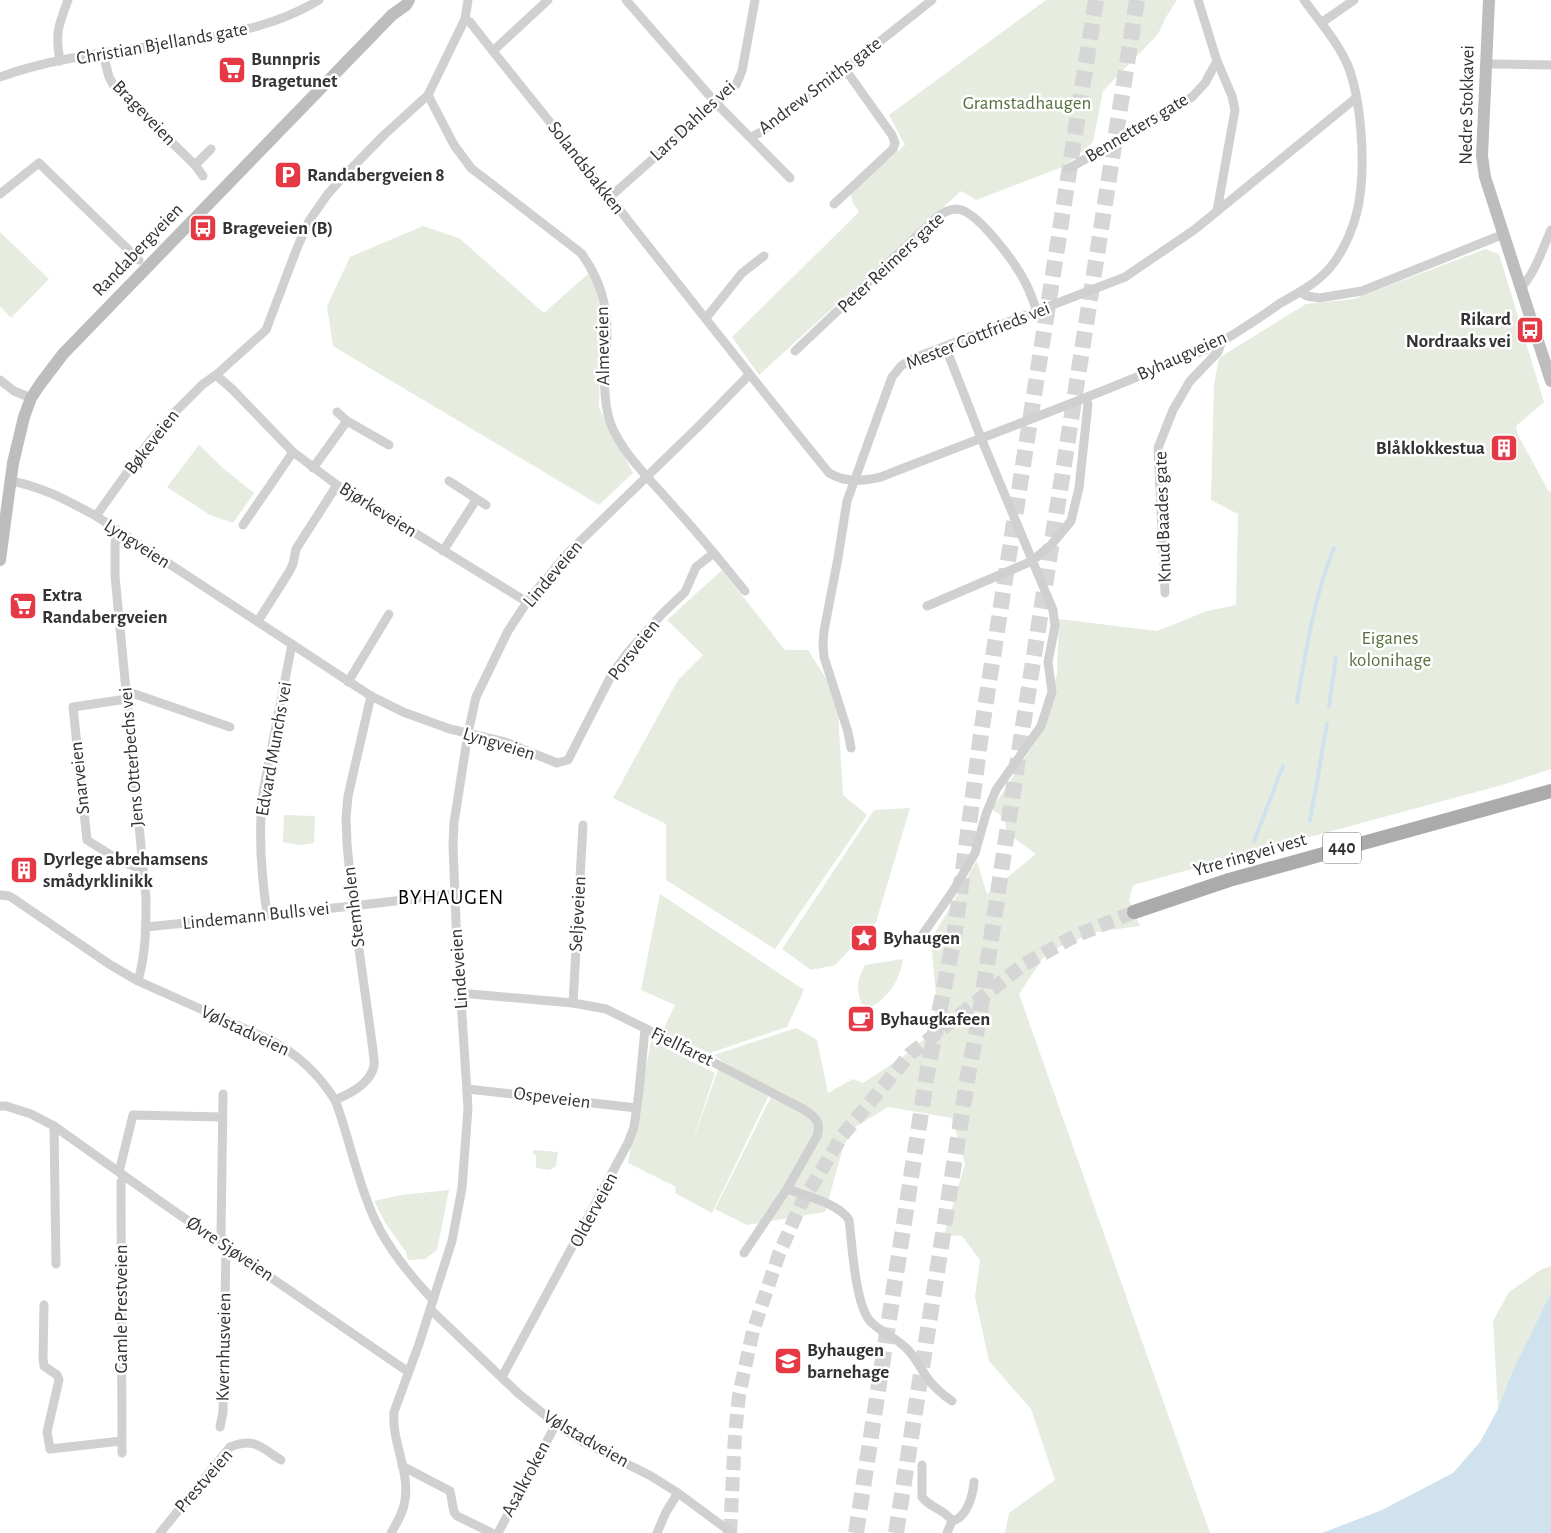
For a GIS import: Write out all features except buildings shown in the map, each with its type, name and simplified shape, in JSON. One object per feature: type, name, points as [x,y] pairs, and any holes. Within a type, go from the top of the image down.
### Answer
[{"type":"main road","name":"Randabergveien","points":[[392,15],[400,0]]},
{"type":"main road","name":"Randabergveien","points":[[0,560],[10,481],[20,431],[32,398],[49,371],[63,354],[392,15],[406,5],[409,0]]},
{"type":"main road","name":"Nedre Stokkavei","points":[[1489,0],[1482,156],[1485,177],[1551,381]]},
{"type":"main road","name":"Ytre ringvei vest","points":[[1134,912],[1229,880],[1551,791]]},
{"type":"street","points":[[60,61],[57,30],[68,0]]},
{"type":"street","name":"Christian Bjellands gate","points":[[0,77],[60,61],[255,28],[294,14],[319,0]]},
{"type":"street","points":[[428,94],[465,19],[468,0]]},
{"type":"street","points":[[493,51],[548,0]]},
{"type":"street","points":[[626,0],[746,135],[751,137]]},
{"type":"street","name":"Lars Dahles vei","points":[[610,197],[736,86],[742,71],[755,0]]},
{"type":"street","name":"Andrew Smiths gate","points":[[790,178],[751,137],[761,132],[845,69],[932,0]]},
{"type":"street","points":[[1198,0],[1217,61],[1232,96],[1235,110],[1218,211]]},
{"type":"street","name":"Byhaugveien","points":[[854,481],[881,476],[1175,363],[1222,341],[1300,292],[1328,270],[1339,256],[1354,221],[1360,195],[1360,130],[1352,79],[1343,56],[1304,0]]},
{"type":"street","points":[[1321,23],[1354,0]]},
{"type":"street","name":"Solandsbakken","points":[[465,19],[470,22],[706,318],[748,375],[774,403],[829,473],[839,478],[854,481]]},
{"type":"street","name":"Brageveien","points":[[103,54],[109,77],[114,86],[195,165],[203,176]]},
{"type":"street","name":"Bennetters gate","points":[[1068,169],[1192,97],[1205,83],[1217,61]]},
{"type":"street","name":"Nedre Stokkavei","points":[[1493,64],[1551,65]]},
{"type":"street","points":[[834,204],[893,149],[895,143],[892,135],[845,69]]},
{"type":"street","name":"Bøkeveien","points":[[96,516],[149,442],[173,414],[203,384],[216,375],[266,330],[303,233],[327,195],[384,135],[428,94]]},
{"type":"street","name":"Almeveien","points":[[428,94],[454,145],[471,168],[582,253],[593,270],[600,286],[606,310],[605,401],[610,421],[618,440],[745,591]]},
{"type":"street","name":"Mester Gottfrieds vei","points":[[851,748],[846,725],[824,657],[824,631],[847,501],[892,377],[896,371],[912,359],[946,348],[1037,310],[1125,277],[1194,230],[1356,98]]},
{"type":"street","points":[[195,165],[211,149]]},
{"type":"street","points":[[0,194],[39,163],[139,260]]},
{"type":"street","name":"Peter Reimers gate","points":[[795,351],[936,218],[949,210],[958,209],[970,215],[997,241],[1025,282],[1037,310]]},
{"type":"street","points":[[1522,288],[1537,266],[1551,230]]},
{"type":"street","points":[[1300,292],[1307,296],[1319,298],[1362,291],[1504,234]]},
{"type":"street","points":[[706,318],[742,273],[764,256]]},
{"type":"street","name":"Knud Baades gate","points":[[1165,593],[1158,448],[1173,410],[1190,381],[1218,352],[1222,341]]},
{"type":"street","points":[[918,941],[953,891],[975,853],[986,814],[996,790],[1041,726],[1051,698],[1052,685],[1048,673],[1048,662],[1055,620],[1050,602],[981,438],[946,348]]},
{"type":"street","name":"Bjørkeveien","points":[[216,375],[293,452],[313,468],[337,485],[527,602]]},
{"type":"street","name":"Lindeveien","points":[[391,1533],[401,1513],[405,1499],[402,1466],[393,1418],[395,1406],[419,1344],[452,1241],[462,1188],[467,1139],[467,1089],[453,863],[454,823],[473,710],[480,689],[508,631],[527,602],[567,554],[646,475],[700,425],[748,375]]},
{"type":"street","points":[[0,380],[14,391],[32,398]]},
{"type":"street","points":[[927,606],[1032,561],[1051,545],[1071,521],[1079,488],[1088,404],[1086,398]]},
{"type":"street","points":[[337,412],[347,421],[389,445]]},
{"type":"street","points":[[313,468],[347,421]]},
{"type":"street","points":[[243,525],[293,452]]},
{"type":"street","name":"Lyngveien","points":[[10,481],[45,490],[96,516],[117,532],[258,621],[371,696],[417,717],[450,729],[506,742],[557,763],[568,760]]},
{"type":"street","points":[[449,481],[486,505]]},
{"type":"street","points":[[258,621],[289,572],[296,550],[337,485]]},
{"type":"street","points":[[443,551],[476,500]]},
{"type":"street","name":"Jens Otterbechs vei","points":[[117,532],[115,576],[146,898],[144,961],[138,981]]},
{"type":"street","name":"Porsveien","points":[[568,760],[612,674],[629,651],[662,614],[686,592],[696,567],[714,553]]},
{"type":"street","points":[[348,682],[389,614]]},
{"type":"street","name":"Edvard Munchs vei","points":[[267,914],[260,860],[261,810],[292,644]]},
{"type":"street","points":[[126,695],[230,727]]},
{"type":"street","name":"Snarveien","points":[[126,695],[73,707],[76,741],[87,840],[122,862],[142,869]]},
{"type":"street","name":"Stemholen","points":[[334,1100],[348,1094],[363,1084],[374,1067],[353,906],[346,818],[348,796],[371,696]]},
{"type":"street","name":"Seljeveien","points":[[572,1003],[583,825]]},
{"type":"street","name":"Lindemann Bulls vei","points":[[146,927],[454,894]]},
{"type":"street","name":"Vølstadveien","points":[[0,895],[9,896],[14,899],[109,964],[138,981],[285,1047],[306,1063],[328,1089],[334,1100],[375,1219],[392,1250],[432,1305],[518,1394],[556,1424],[584,1442],[650,1476],[678,1493],[732,1533]]},
{"type":"street","name":"Fjellfaret","points":[[460,993],[572,1003],[606,1009],[707,1059],[815,1117],[819,1124],[817,1136],[787,1189],[744,1253]]},
{"type":"street","name":"Olderveien","points":[[502,1378],[622,1157],[634,1127],[645,1029]]},
{"type":"street","name":"Ospeveien","points":[[467,1089],[637,1108]]},
{"type":"street","name":"Kvernhusveien","points":[[220,1427],[223,1412],[226,1246],[221,1235],[223,1094]]},
{"type":"street","name":"Øvre Sjøveien","points":[[0,1106],[31,1114],[54,1126],[407,1371]]},
{"type":"street","name":"Gamle Prestveien","points":[[122,1453],[120,1442],[122,1381],[121,1182],[133,1115],[222,1117]]},
{"type":"street","points":[[54,1126],[56,1264]]},
{"type":"street","points":[[787,1189],[825,1203],[845,1213],[849,1220],[862,1305],[867,1318],[879,1330],[904,1346],[929,1380],[941,1393],[952,1401]]},
{"type":"street","points":[[44,1305],[44,1366],[57,1375],[59,1380],[47,1432],[50,1449],[120,1442]]},
{"type":"street","name":"Asalkroken","points":[[498,1533],[556,1424]]},
{"type":"street","name":"Prestveien","points":[[160,1533],[230,1447],[243,1442],[255,1444],[281,1460]]},
{"type":"street","points":[[922,1465],[922,1497],[929,1505],[950,1517],[952,1521]]},
{"type":"street","name":"Asalkroken","points":[[402,1466],[450,1491],[454,1512],[457,1516],[492,1533]]},
{"type":"street","points":[[952,1521],[962,1517],[973,1491],[974,1482]]},
{"type":"street","points":[[657,1533],[666,1512],[678,1493]]},
{"type":"street","points":[[947,1533],[952,1521]]},
{"type":"green space","name":"Gramstadhaugen","points":[[1046,0],[1177,0],[1158,34],[1103,91],[1093,142],[1065,166],[976,200],[961,191],[759,375],[732,337],[859,212],[853,203],[851,195],[855,189],[905,145],[889,115]]},
{"type":"green space","points":[[423,226],[459,238],[544,313],[589,273],[597,291],[601,321],[599,408],[633,473],[599,505],[333,346],[327,306],[350,257]]},
{"type":"green space","points":[[0,232],[49,279],[11,318],[0,306]]},
{"type":"green space","name":"Eiganes kolonihage","points":[[1485,249],[1499,254],[1544,402],[1516,426],[1518,435],[1549,492],[1551,491],[1551,769],[1502,785],[1133,885],[1129,900],[1140,926],[1096,932],[1047,952],[1019,994],[1210,1533],[1005,1533],[1009,1513],[1055,1480],[1031,1409],[989,1361],[975,1297],[980,1260],[962,1236],[944,1235],[965,1164],[952,1118],[888,1107],[852,1129],[843,1148],[825,1212],[747,1225],[715,1209],[771,1097],[767,1095],[768,1097],[712,1213],[675,1193],[676,1187],[628,1163],[651,1041],[715,1073],[690,1149],[718,1070],[764,1092],[714,1055],[796,1028],[817,1040],[828,1093],[853,1079],[863,1083],[901,1058],[935,1030],[936,996],[931,940],[977,861],[987,894],[1036,854],[1007,833],[1004,818],[992,809],[1040,735],[1057,674],[1059,619],[1157,631],[1207,611],[1236,605],[1238,514],[1211,500],[1214,385],[1219,358],[1306,304],[1354,299]]},
{"type":"green space","points":[[199,445],[224,469],[254,493],[233,523],[210,515],[167,487]]},
{"type":"green space","points":[[722,570],[785,650],[808,650],[837,696],[843,795],[867,815],[775,949],[666,880],[666,824],[613,798],[678,680],[703,655],[667,620]]},
{"type":"green space","points":[[910,808],[876,922],[835,965],[811,970],[782,949],[874,810]]},
{"type":"green space","points":[[284,815],[315,816],[314,843],[299,845],[283,842]]},
{"type":"green space","points":[[660,894],[804,990],[787,1027],[710,1053],[662,1032],[675,1005],[641,990]]},
{"type":"green space","points":[[903,959],[897,980],[889,992],[873,1006],[861,1003],[858,984],[865,965]]},
{"type":"green space","points":[[533,1150],[558,1152],[556,1166],[550,1170],[536,1168],[536,1155],[533,1154]]},
{"type":"green space","points":[[449,1190],[437,1250],[425,1259],[408,1260],[406,1252],[386,1224],[374,1201],[401,1195]]},
{"type":"green space","points":[[1551,1266],[1551,1292],[1512,1372],[1498,1409],[1493,1321],[1509,1292],[1542,1269]]},
{"type":"water","points":[[1551,1292],[1551,1533],[1322,1533],[1382,1510],[1453,1473],[1480,1442],[1498,1409],[1512,1372]]},
{"type":"waterway","points":[[1297,702],[1307,643],[1316,605],[1334,548]]},
{"type":"waterway","points":[[1329,706],[1336,657]]},
{"type":"waterway","points":[[1310,821],[1327,724]]},
{"type":"waterway","points":[[1254,841],[1283,766]]},
{"type":"tunnel","points":[[856,1533],[928,1068],[954,938],[982,727],[1096,0]]},
{"type":"tunnel","points":[[896,1533],[968,1075],[979,1020],[1022,732],[1137,0]]},
{"type":"tunnel","points":[[730,1533],[739,1395],[753,1331],[779,1254],[801,1204],[842,1136],[910,1054],[1023,965],[1075,936],[1134,912]]},
{"type":"place","name":"Bunnpris Bragetunet","points":[[232,70]]},
{"type":"place","name":"Randabergveien 8","points":[[288,175]]},
{"type":"place","name":"Brageveien (B)","points":[[203,228]]},
{"type":"place","name":"Rikard Nordraaks vei","points":[[1530,330]]},
{"type":"place","name":"Blåklokkestua","points":[[1504,448]]},
{"type":"place","name":"Extra Randabergveien","points":[[23,606]]},
{"type":"place","name":"Dyrlege abrehamsens smådyrklinikk","points":[[24,870]]},
{"type":"place","name":"Byhaugen","points":[[864,938]]},
{"type":"place","name":"Byhaugkafeen","points":[[861,1019]]},
{"type":"place","name":"Byhaugen barnehage","points":[[788,1361]]},
{"type":"district","name":"BYHAUGEN","points":[[451,897]]}]
